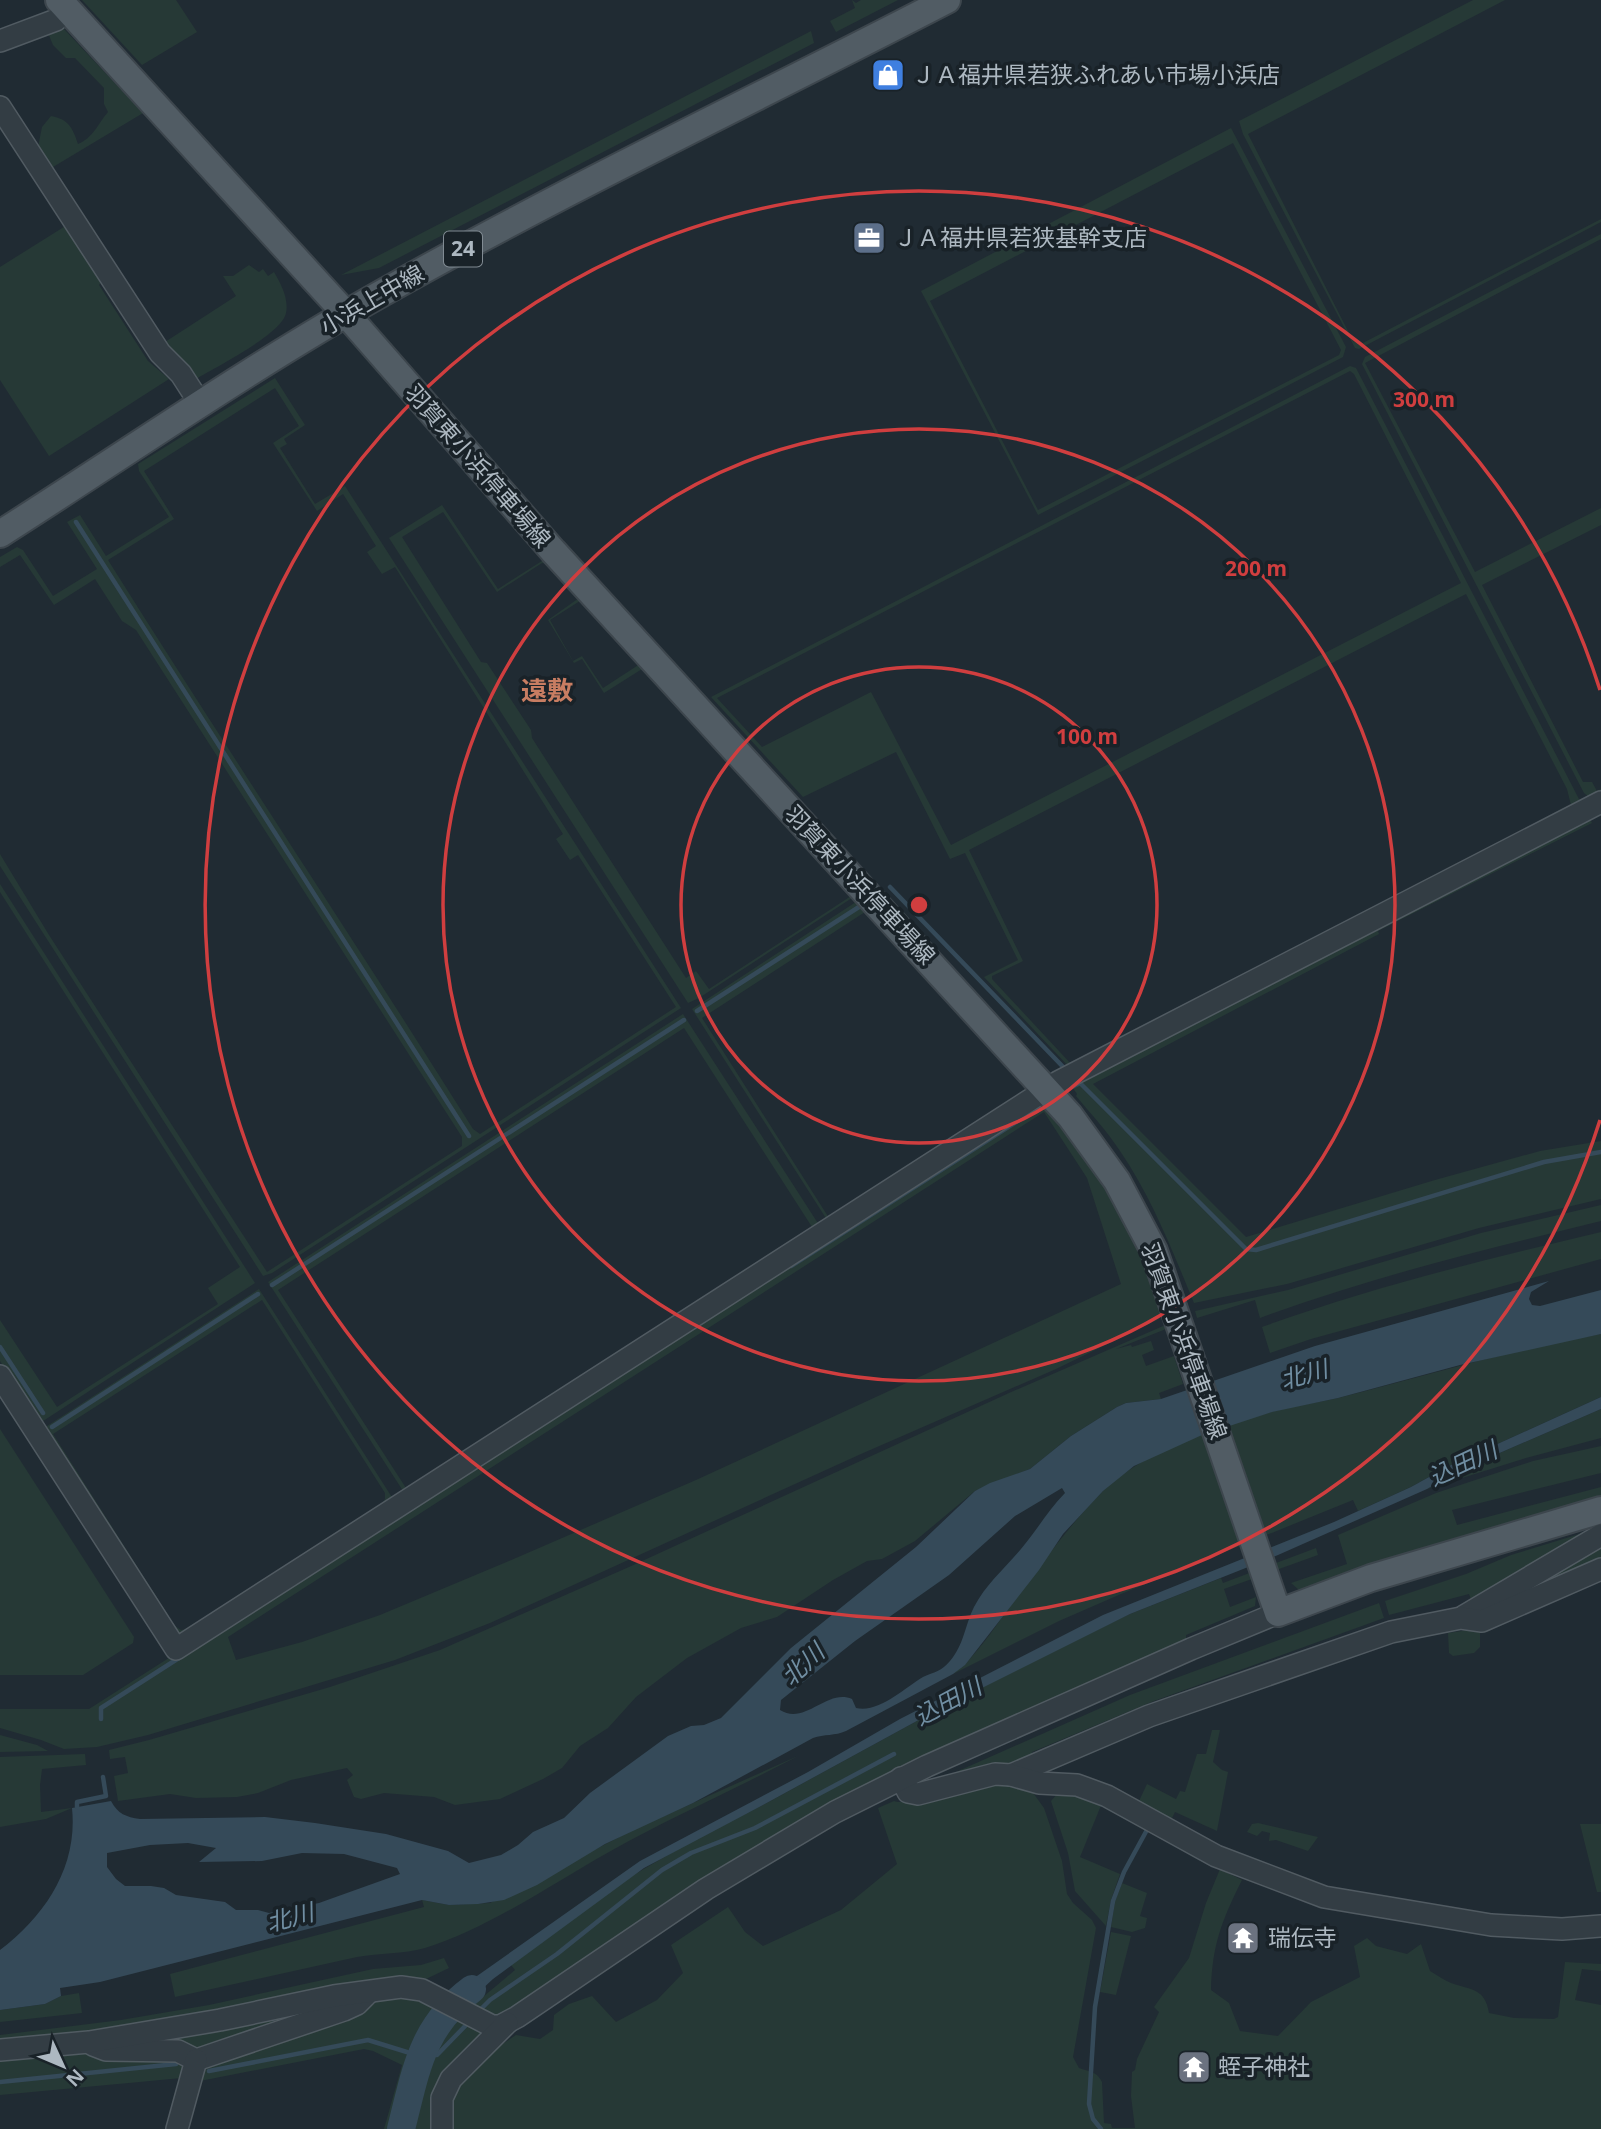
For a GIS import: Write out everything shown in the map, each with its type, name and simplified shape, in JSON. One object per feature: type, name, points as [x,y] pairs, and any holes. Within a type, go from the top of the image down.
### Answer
[{"type":"main road","name":"小浜上中線","points":[[0,534],[346,314],[477,242],[947,0]]},
{"type":"main road","name":"羽賀東小浜停車場線","points":[[64,5],[346,314],[553,551],[1085,1135],[1130,1203],[1154,1251],[1275,1603]]},
{"type":"main road","points":[[1275,1603],[1601,1510]]},
{"type":"street","points":[[0,41],[56,20],[64,5]]},
{"type":"street","points":[[0,107],[160,353],[181,374],[201,405]]},
{"type":"street","points":[[0,1376],[176,1649],[1046,1090],[1601,802]]},
{"type":"street","points":[[1011,1775],[1149,1716],[1337,1650],[1391,1632],[1461,1618],[1601,1535]]},
{"type":"street","points":[[1461,1618],[1482,1621],[1601,1569]]},
{"type":"street","points":[[442,2129],[442,2098],[451,2079],[508,2023],[741,1867],[835,1812],[901,1778],[1191,1649],[1275,1603]]},
{"type":"street","points":[[901,1778],[908,1792],[918,1794],[995,1774],[1011,1775],[1039,1783],[1077,1785],[1107,1796],[1216,1856],[1324,1897],[1491,1925],[1562,1929],[1601,1927]]},
{"type":"street","points":[[0,2050],[89,2042],[220,2020],[371,1990],[412,1988],[485,2024],[492,2026],[508,2023]]},
{"type":"street","points":[[89,2042],[96,2048],[106,2050],[178,2051],[196,2060],[344,2010],[357,2004],[371,1990]]},
{"type":"street","points":[[177,2129],[196,2060]]},
{"type":"green space","points":[[82,0],[176,0],[197,32],[142,65]]},
{"type":"green space","points":[[852,0],[856,3],[861,0],[898,0],[836,32],[830,21],[855,8]]},
{"type":"green space","points":[[1473,0],[1505,0],[1248,134],[1353,341],[1361,344],[1601,219],[1601,222],[1359,349],[1355,348],[1243,134],[1239,121]]},
{"type":"green space","points":[[64,29],[143,113],[53,167],[38,147],[42,127],[51,116],[69,125],[78,144],[92,134],[108,112],[104,104],[104,88],[75,58],[66,58],[53,45],[48,33]]},
{"type":"green space","points":[[811,31],[814,43],[379,268],[341,275]]},
{"type":"green space","points":[[1231,128],[1346,347],[1343,357],[1038,515],[921,291]],"holes":[[[1233,143],[1341,350],[1339,355],[1038,510],[930,301]]]},
{"type":"green space","points":[[67,225],[102,281],[99,285],[148,361],[169,379],[49,456],[0,380],[0,267]]},
{"type":"green space","points":[[1601,234],[1601,239],[1365,363],[1475,572],[1601,508],[1601,525],[1482,585],[1583,782],[1592,782],[1597,791],[1601,789],[1601,795],[1590,798],[1584,793],[1362,364],[1365,357]]},
{"type":"green space","points":[[249,265],[259,272],[263,269],[268,276],[274,272],[285,297],[286,313],[282,321],[261,340],[196,379],[165,342],[236,296],[223,276],[233,276]]},
{"type":"green space","points":[[1350,366],[1356,368],[1580,801],[1070,1068],[984,977],[1018,960],[965,853],[950,859],[896,752],[803,797],[711,697]],"holes":[[[1350,371],[1354,374],[1461,583],[951,845],[871,692],[762,747],[717,698]],[[1466,594],[1567,789],[1571,805],[1072,1065],[992,979],[992,976],[1023,961],[969,850]]]},
{"type":"green space","points":[[275,378],[305,425],[284,439],[287,444],[280,448],[315,504],[345,486],[681,1008],[272,1273],[263,1276],[0,866],[0,854],[49,935],[267,1272],[462,1146],[462,1137],[136,630],[122,621],[95,579],[54,605],[20,555],[0,567],[0,557],[17,547],[23,550],[53,596],[97,569],[67,522],[80,515],[106,556],[169,517],[139,471],[138,464]],"holes":[[[275,388],[299,426],[273,443],[317,511],[343,494],[376,546],[367,552],[382,574],[395,567],[563,834],[556,839],[570,860],[578,855],[676,1007],[480,1134],[473,1129],[108,560],[174,519],[144,471]]]},
{"type":"green space","points":[[442,505],[498,589],[545,559],[583,599],[550,620],[573,661],[582,656],[603,688],[643,662],[855,896],[688,1003],[389,538]],"holes":[[[443,512],[497,592],[542,563],[547,564],[579,598],[548,620],[574,663],[582,659],[604,693],[642,669],[646,671],[851,896],[709,989],[696,971],[686,978],[532,738],[531,730],[487,663],[481,662],[402,537]]]},
{"type":"green space","points":[[1589,817],[1592,823],[1378,931],[1379,934],[1093,1084],[1246,1237],[1540,1151],[1601,1141],[1601,1199],[1479,1228],[1287,1284],[1194,1303],[1142,1187],[1115,1144],[1076,1096],[1070,1084]]},
{"type":"green space","points":[[0,884],[255,1283],[40,1423],[0,1361],[0,1320],[57,1407],[218,1304],[208,1288],[240,1267],[0,892]]},
{"type":"green space","points":[[859,900],[1033,1090],[829,1223],[692,1009]],"holes":[[[865,912],[1029,1090],[829,1218],[702,1018]]]},
{"type":"green space","points":[[683,1014],[821,1228],[405,1494],[268,1282]],"holes":[[[684,1028],[812,1227],[406,1488],[278,1290]]]},
{"type":"green space","points":[[1039,1102],[1045,1109],[1050,1108],[1120,1205],[1165,1309],[1159,1319],[1056,1369],[861,1454],[490,1623],[395,1660],[148,1735],[97,1747],[64,1749],[0,1728],[0,1709],[89,1709]],"holes":[[[1044,1112],[1087,1178],[1121,1284],[696,1480],[509,1561],[380,1615],[302,1642],[236,1660],[228,1637]]]},
{"type":"green space","points":[[1601,1205],[1601,1221],[1386,1277],[1260,1318],[1255,1300],[1197,1318],[1195,1311],[1288,1290],[1481,1233]]},
{"type":"green space","points":[[1601,1232],[1601,1259],[1311,1339],[1270,1353],[1262,1327],[1388,1286]]},
{"type":"green space","points":[[259,1289],[395,1502],[188,1633],[179,1634],[173,1630],[44,1428]],"holes":[[[262,1300],[385,1493],[381,1505],[189,1629],[181,1630],[175,1626],[53,1434]]]},
{"type":"green space","points":[[1170,1323],[1171,1327],[1116,1349],[1151,1341],[1154,1350],[1142,1355],[1146,1366],[1174,1356],[1183,1384],[1159,1393],[1161,1399],[1126,1403],[1117,1407],[1071,1436],[1030,1469],[975,1491],[915,1541],[882,1559],[867,1561],[777,1617],[741,1628],[687,1658],[636,1697],[608,1728],[580,1746],[562,1768],[500,1799],[455,1805],[434,1797],[384,1793],[361,1799],[354,1797],[347,1780],[353,1775],[347,1768],[291,1780],[258,1793],[237,1797],[196,1798],[170,1794],[118,1801],[114,1776],[128,1773],[125,1757],[110,1759],[109,1750],[330,1687],[440,1650]]},
{"type":"green space","points":[[1601,1334],[1601,1397],[1358,1511],[1353,1500],[1121,1594],[1059,1621],[953,1674],[977,1651],[1055,1546],[1091,1503],[1120,1476],[1160,1452],[1205,1433],[1271,1412],[1338,1398],[1535,1347]]},
{"type":"green space","points":[[1601,1409],[1601,1438],[1427,1489],[1456,1472]]},
{"type":"green space","points":[[0,1429],[134,1637],[133,1643],[83,1675],[0,1675]]},
{"type":"green space","points":[[1601,1446],[1601,1473],[1452,1510],[1457,1525],[1601,1487],[1601,1500],[1370,1566],[1299,1590],[1291,1583],[1347,1564],[1338,1535],[1436,1493],[1533,1461]]},
{"type":"green space","points":[[1599,1528],[1472,1602],[1469,1594],[1389,1615],[1385,1601],[1466,1574],[1511,1555]]},
{"type":"green space","points":[[1601,1543],[1601,1561],[1482,1613]]},
{"type":"green space","points":[[1316,1548],[1318,1555],[1224,1589],[1230,1607],[1256,1597],[1255,1606],[1186,1635],[1186,1640],[995,1726],[509,2013],[493,2018],[471,2007],[515,1970],[511,1965],[630,1877],[692,1841],[1025,1664],[1130,1614],[1221,1578],[1223,1583]]},
{"type":"green space","points":[[1379,1603],[1384,1618],[1154,1701],[1032,1752],[1033,1757],[929,1784],[1130,1695]]},
{"type":"green space","points":[[1480,1630],[1480,1647],[1474,1653],[1453,1656],[1449,1653],[1448,1633]]},
{"type":"green space","points":[[1212,1730],[1220,1730],[1213,1762],[1228,1772],[1217,1831],[1175,1812],[1168,1826],[1131,1798],[1139,1801],[1147,1784],[1176,1799],[1180,1791],[1185,1792],[1197,1754],[1206,1754]]},
{"type":"green space","points":[[0,1735],[37,1745],[48,1751],[0,1752]]},
{"type":"green space","points":[[85,1754],[86,1765],[42,1769],[41,1812],[72,1808],[46,1819],[0,1827],[0,1757]]},
{"type":"green space","points":[[798,1756],[632,1839],[495,1918],[448,1940],[417,1950],[357,1957],[175,1997],[170,1974],[424,1907],[422,1900],[449,1905],[490,1903],[637,1828]]},
{"type":"green space","points":[[997,1781],[1031,1790],[1044,1808],[1062,1861],[1067,1894],[1092,1920],[1096,1928],[1073,2057],[1079,2068],[1100,2078],[1104,2123],[1111,2124],[1112,2128],[1135,2128],[1131,2096],[1132,2072],[1159,2012],[1154,2007],[1189,1958],[1220,1869],[1242,1880],[1219,1933],[1213,1959],[1211,1990],[1229,2003],[1240,2031],[1278,2036],[1311,2002],[1360,1977],[1354,1946],[1367,1938],[1376,1946],[1407,1954],[1421,1944],[1430,1971],[1448,1982],[1476,1991],[1484,1999],[1489,2013],[1514,2018],[1558,2017],[1565,1962],[1601,1964],[1601,1971],[1582,1969],[1575,2000],[1601,2005],[1601,2129],[449,2129],[450,2094],[495,2049],[516,2035],[540,2039],[553,2030],[554,2015],[569,2004],[592,1996],[616,2022],[657,2000],[683,1973],[671,1945],[728,1907],[745,1932],[763,1946],[841,1910],[897,1864],[878,1808],[894,1801],[927,1799]]},
{"type":"green space","points":[[1060,1791],[1102,1803],[1080,1857],[1120,1874],[1106,1926],[1075,1891],[1068,1853],[1051,1801]]},
{"type":"green space","points":[[1258,1823],[1318,1837],[1308,1851],[1276,1840],[1269,1841],[1270,1833],[1262,1831],[1257,1836],[1247,1832],[1252,1824]]},
{"type":"green space","points":[[1580,1824],[1601,1824],[1601,1892],[1597,1892]]},
{"type":"green space","points":[[1122,1883],[1147,1893],[1140,1916],[1147,1918],[1145,1928],[1132,1932],[1111,1927],[1115,1901]]},
{"type":"green space","points":[[1111,1932],[1131,1936],[1116,1995],[1100,1992]]},
{"type":"green space","points":[[444,1958],[449,1968],[424,1980],[165,2024],[0,2043],[0,2035],[121,2020],[209,2005],[373,1969],[421,1965]]},
{"type":"green space","points":[[79,1993],[82,2013],[0,2022],[0,2010],[45,2004],[61,1996]]},
{"type":"green space","points":[[383,1997],[415,1997],[436,2006],[414,2046],[391,2129],[384,2129],[402,2065],[373,2051],[364,2049],[200,2081],[202,2068],[371,2006]]},
{"type":"green space","points":[[349,2000],[198,2052],[120,2048]]},
{"type":"green space","points":[[455,2017],[481,2031],[482,2037],[437,2129],[409,2129],[431,2056]]},
{"type":"green space","points":[[68,2050],[171,2056],[184,2065],[182,2078],[0,2095],[0,2056]]},
{"type":"water","name":"北川","points":[[1549,1281],[1531,1292],[1529,1299],[1532,1305],[1540,1306],[1601,1290],[1601,1334],[1460,1365],[1338,1398],[1272,1412],[1202,1435],[1134,1466],[1103,1491],[1063,1534],[1039,1570],[965,1665],[953,1674],[846,1731],[813,1738],[693,1803],[605,1844],[537,1885],[504,1900],[449,1905],[422,1900],[100,1982],[60,1988],[61,1996],[45,2004],[0,2010],[0,1950],[31,1921],[56,1888],[70,1850],[72,1808],[111,1801],[123,1814],[140,1819],[265,1817],[386,1834],[448,1851],[469,1863],[501,1855],[533,1832],[564,1818],[590,1793],[668,1736],[721,1718],[791,1648],[916,1547],[975,1491],[1030,1469],[1071,1436],[1126,1403],[1161,1399],[1315,1346]],"holes":[[[1062,1488],[1065,1493],[979,1598],[958,1648],[944,1667],[874,1707],[856,1708],[852,1699],[843,1697],[798,1713],[789,1714],[780,1710],[781,1700],[855,1641],[949,1575],[1015,1516]],[[188,1843],[216,1848],[199,1862],[262,1861],[302,1853],[344,1854],[397,1868],[400,1874],[319,1903],[269,1913],[236,1910],[225,1902],[176,1895],[164,1888],[125,1886],[107,1867],[107,1853],[150,1845]]]},
{"type":"water","points":[[1601,1397],[1601,1409],[1456,1472],[1427,1489],[1278,1555],[1130,1614],[926,1716],[644,1868],[493,1979],[466,2004],[450,1995],[640,1861],[808,1772],[900,1719],[1103,1615],[1334,1522]]},
{"type":"waterway","points":[[76,522],[469,1136]]},
{"type":"waterway","points":[[890,887],[1067,1071]]},
{"type":"waterway","points":[[697,1011],[862,905]]},
{"type":"waterway","points":[[272,1285],[684,1020]]},
{"type":"waterway","points":[[1072,1087],[1080,1083],[1246,1249],[1256,1250],[1544,1162],[1601,1152]]},
{"type":"waterway","points":[[791,1266],[1041,1106]]},
{"type":"waterway","points":[[52,1427],[258,1294]]},
{"type":"waterway","points":[[0,1347],[43,1413]]},
{"type":"waterway","points":[[101,1719],[101,1708],[182,1656]]},
{"type":"waterway","points":[[477,2013],[490,2000],[557,1954],[662,1870],[691,1853],[755,1828],[894,1754]]},
{"type":"waterway","points":[[77,1807],[77,1802],[106,1796],[103,1777]]},
{"type":"waterway","points":[[1101,2129],[1093,2119],[1089,2104],[1095,2007],[1113,1901],[1124,1872],[1148,1828]]},
{"type":"waterway","name":"込田川","points":[[401,2129],[417,2069],[431,2035],[455,2004],[472,1989]]},
{"type":"waterway","points":[[209,2071],[368,2040],[410,2053],[437,2055],[469,2022]]},
{"type":"waterway","points":[[0,2082],[176,2064]]},
{"type":"place","name":"ＪＡ福井県若狭ふれあい市場小浜店","points":[[888,75]]},
{"type":"place","name":"ＪＡ福井県若狭基幹支店","points":[[869,238]]},
{"type":"place","name":"瑞伝寺","points":[[1243,1938]]},
{"type":"place","name":"蛭子神社","points":[[1194,2067]]},
{"type":"district","name":"遠敷","points":[[547,691]]}]
